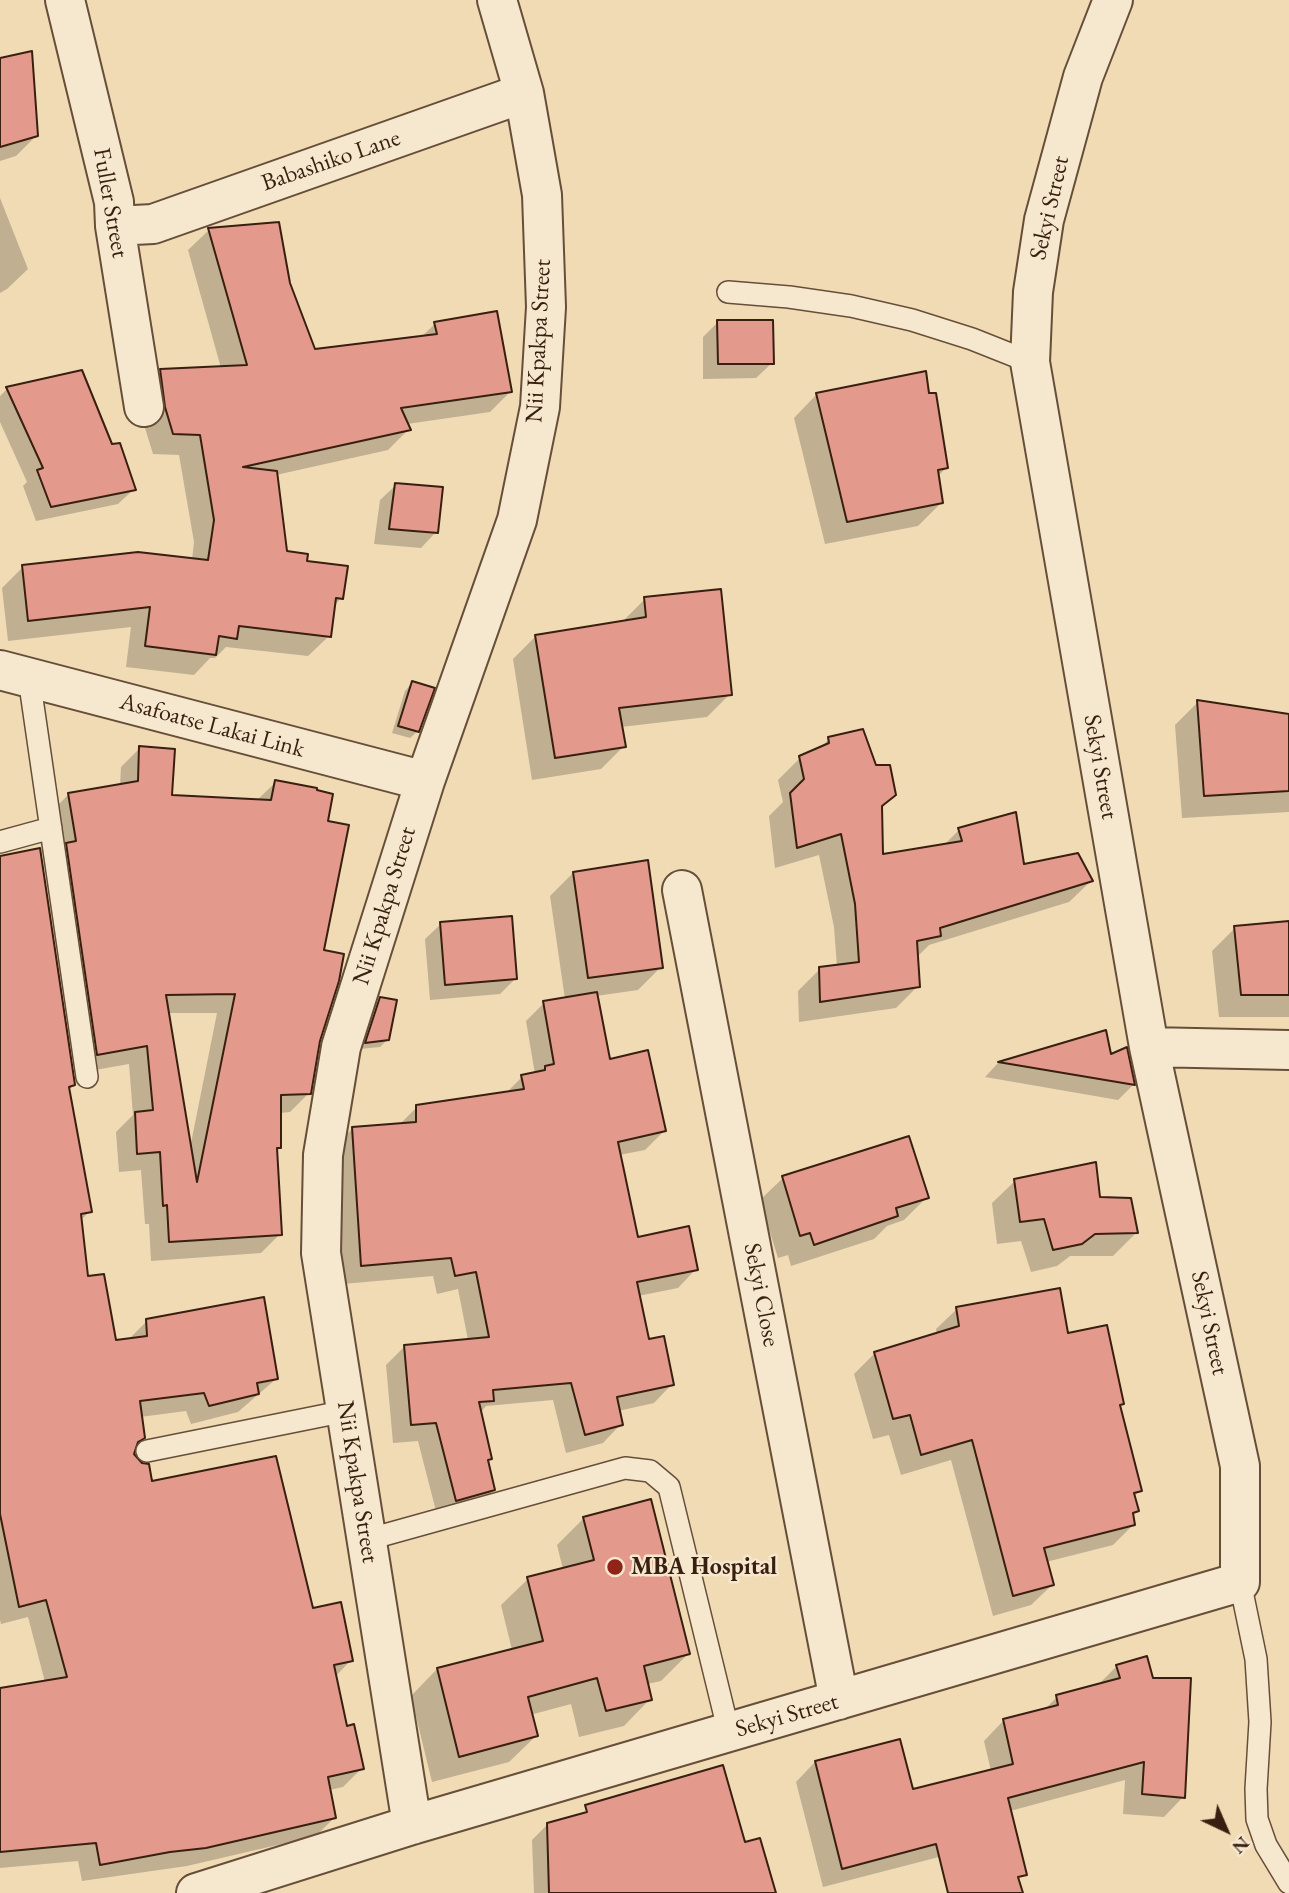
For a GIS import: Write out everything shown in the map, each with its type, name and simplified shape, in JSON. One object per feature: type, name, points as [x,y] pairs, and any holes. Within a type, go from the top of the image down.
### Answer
[{"type":"street","name":"Fuller Street","points":[[65,0],[114,202],[126,226],[145,407]]},
{"type":"street","name":"Nii Kpakpa Street","points":[[412,1825],[321,1253],[323,1155],[341,1047],[425,781],[517,520],[540,407],[546,306],[542,194],[524,93],[497,0]]},
{"type":"street","name":"Sekyi Street","points":[[196,1893],[412,1825],[1240,1582],[1240,1466],[1149,1047],[1030,362],[1033,292],[1044,220],[1083,77],[1113,0]]},
{"type":"street","name":"Babashiko Lane","points":[[126,226],[166,219],[524,93]]},
{"type":"street","name":"Asafoatse Lakai Link","points":[[14,674],[425,781]]},
{"type":"street","name":"Sekyi Close","points":[[682,890],[839,1700]]},
{"type":"street","points":[[1149,1047],[1289,1050]]},
{"type":"lane","points":[[728,292],[802,298],[900,317],[972,339],[1030,362]]},
{"type":"lane","points":[[14,674],[51,828],[87,1077]]},
{"type":"lane","points":[[0,842],[51,828]]},
{"type":"lane","points":[[147,1451],[346,1411]]},
{"type":"lane","points":[[366,1540],[625,1468],[650,1471],[669,1487],[729,1733]]},
{"type":"lane","points":[[1240,1582],[1256,1659],[1260,1722],[1257,1819],[1266,1845],[1289,1883]]},
{"type":"building","points":[[32,51],[38,136],[0,147],[0,58]]},
{"type":"building","points":[[279,222],[290,283],[315,349],[437,334],[434,322],[497,311],[512,392],[401,408],[411,430],[243,467],[277,471],[287,551],[308,554],[307,561],[348,566],[343,599],[336,598],[331,637],[239,626],[237,639],[219,636],[216,655],[145,646],[150,607],[28,621],[22,565],[138,552],[208,560],[214,520],[200,435],[173,434],[165,407],[160,369],[247,365],[208,228]]},
{"type":"building","points":[[717,320],[773,320],[774,364],[718,364]]},
{"type":"building","points":[[82,370],[112,444],[120,443],[136,490],[51,507],[37,470],[43,468],[6,387]]},
{"type":"building","points":[[926,371],[929,393],[936,393],[948,468],[938,470],[943,503],[847,522],[816,393]]},
{"type":"building","points":[[395,483],[443,487],[438,533],[389,529]]},
{"type":"building","points":[[721,589],[732,695],[619,708],[626,747],[555,758],[535,635],[646,617],[644,597]]},
{"type":"building","points":[[412,681],[435,688],[419,732],[398,726]]},
{"type":"building","points":[[1197,700],[1289,714],[1289,791],[1204,796]]},
{"type":"building","points":[[863,729],[876,765],[890,765],[896,795],[882,806],[883,854],[962,841],[958,828],[1016,812],[1024,864],[1078,853],[1093,881],[940,928],[941,936],[917,941],[920,987],[820,1002],[819,967],[859,962],[855,904],[841,834],[797,848],[790,793],[804,779],[799,756],[829,743],[828,737]]},
{"type":"building","points":[[139,746],[175,749],[172,795],[271,800],[275,780],[333,794],[328,821],[349,825],[324,950],[344,954],[339,981],[320,1041],[311,1094],[281,1095],[281,1148],[277,1148],[282,1235],[169,1242],[167,1205],[163,1206],[160,1152],[137,1154],[135,1112],[153,1110],[147,1046],[97,1055],[66,843],[76,841],[68,793],[138,781]],"holes":[[[235,994],[197,1182],[166,995]]]},
{"type":"building","points":[[40,848],[75,1085],[69,1087],[92,1212],[81,1214],[88,1276],[104,1274],[116,1340],[147,1336],[146,1319],[264,1297],[278,1379],[257,1383],[259,1394],[209,1406],[204,1393],[140,1401],[145,1438],[138,1442],[134,1454],[142,1463],[149,1464],[152,1481],[276,1456],[313,1608],[341,1602],[353,1661],[334,1665],[347,1726],[354,1724],[364,1769],[328,1777],[336,1818],[206,1848],[100,1865],[96,1843],[0,1852],[0,1688],[67,1677],[46,1600],[19,1607],[0,1514],[0,856]]},
{"type":"building","points":[[648,860],[663,968],[588,978],[573,872]]},
{"type":"building","points":[[512,916],[517,979],[445,985],[440,922]]},
{"type":"building","points":[[1289,921],[1289,995],[1241,995],[1234,926]]},
{"type":"building","points":[[597,992],[610,1059],[648,1050],[666,1131],[618,1142],[638,1237],[689,1226],[698,1270],[637,1282],[649,1339],[664,1336],[674,1385],[617,1397],[623,1425],[585,1435],[571,1383],[493,1390],[494,1401],[479,1402],[492,1459],[488,1460],[495,1490],[456,1501],[436,1423],[411,1425],[404,1345],[489,1337],[476,1272],[455,1276],[451,1258],[361,1266],[352,1127],[416,1122],[416,1105],[524,1089],[521,1075],[545,1070],[545,1066],[554,1064],[543,1001]]},
{"type":"building","points":[[380,997],[397,1000],[389,1040],[365,1043]]},
{"type":"building","points":[[1106,1030],[1111,1054],[1127,1047],[1135,1085],[998,1062]]},
{"type":"building","points":[[909,1136],[929,1198],[896,1208],[898,1216],[814,1245],[810,1233],[800,1236],[782,1176]]},
{"type":"building","points":[[1096,1162],[1100,1197],[1131,1198],[1138,1233],[1095,1234],[1082,1244],[1053,1250],[1044,1219],[1020,1222],[1014,1179]]},
{"type":"building","points":[[1060,1288],[1068,1333],[1107,1325],[1124,1404],[1120,1405],[1142,1491],[1134,1493],[1139,1511],[1133,1513],[1135,1525],[1044,1548],[1054,1585],[1013,1596],[972,1440],[921,1455],[910,1415],[893,1419],[874,1352],[959,1326],[956,1307]]},
{"type":"building","points":[[651,1499],[690,1654],[644,1666],[652,1700],[606,1711],[597,1678],[528,1697],[538,1736],[459,1757],[437,1668],[543,1641],[527,1577],[594,1560],[583,1517]]},
{"type":"building","points":[[1147,1656],[1153,1678],[1191,1678],[1185,1798],[1142,1794],[1144,1762],[1008,1798],[1027,1875],[1018,1877],[1023,1893],[948,1893],[936,1844],[842,1869],[815,1761],[900,1739],[913,1789],[1013,1764],[1003,1719],[1058,1705],[1056,1695],[1120,1678],[1116,1665]]},
{"type":"building","points":[[723,1765],[745,1842],[760,1838],[776,1893],[549,1893],[547,1823],[587,1812],[585,1805]]},
{"type":"place","name":"MBA Hospital","points":[[615,1567]]}]
